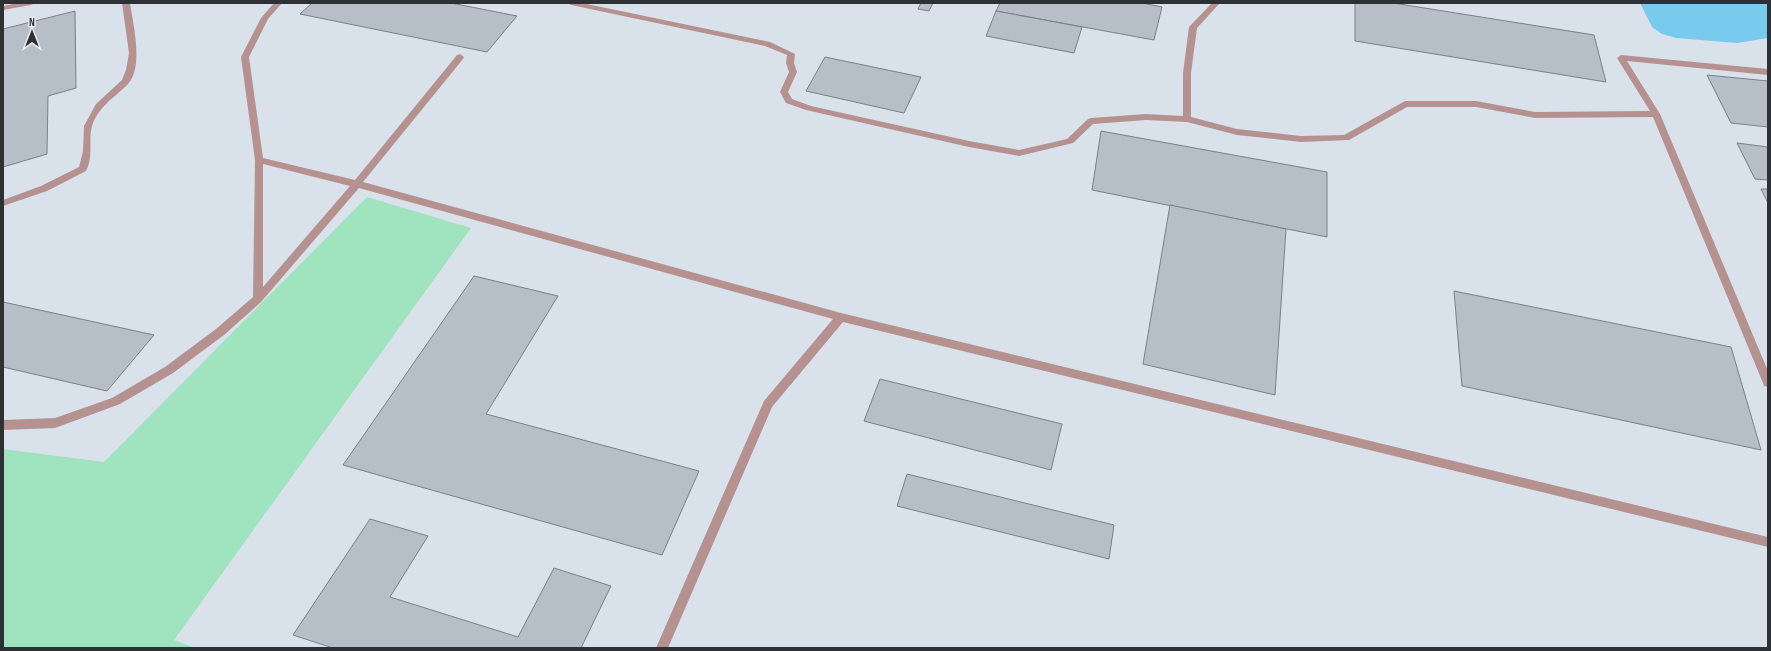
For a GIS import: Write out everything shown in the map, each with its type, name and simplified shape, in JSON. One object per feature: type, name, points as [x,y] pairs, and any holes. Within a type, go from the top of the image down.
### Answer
[{"type":"lane","points":[[3,8],[31,3]]},
{"type":"lane","points":[[3,203],[63,181],[83,169],[87,151],[88,126],[98,106],[126,81],[130,70],[133,53],[126,3]]},
{"type":"lane","points":[[258,299],[259,160],[245,57],[265,18],[278,3]]},
{"type":"lane","points":[[571,3],[768,44],[791,54],[790,63],[793,72],[784,92],[789,101],[817,110],[968,144],[1019,153],[1070,141],[1091,121],[1146,117],[1187,119],[1237,132],[1301,139],[1346,138],[1404,104],[1476,104],[1535,115],[1656,114]]},
{"type":"lane","points":[[1187,119],[1187,73],[1193,27],[1216,3]]},
{"type":"lane","points":[[3,424],[55,423],[116,401],[169,370],[220,332],[258,299],[357,184],[460,58]]},
{"type":"lane","points":[[1768,72],[1622,58],[1656,114],[1768,381]]},
{"type":"lane","points":[[259,160],[357,184],[841,317],[1768,542]]},
{"type":"lane","points":[[662,648],[768,404],[841,317]]},
{"type":"green space","points":[[367,197],[471,228],[174,640],[195,648],[3,648],[3,449],[104,462]]},
{"type":"water","points":[[1640,3],[1768,3],[1768,38],[1737,43],[1676,38],[1662,34],[1652,27]]},
{"type":"building","points":[[312,3],[451,3],[517,16],[487,52],[300,14]]},
{"type":"building","points":[[921,3],[933,3],[929,11],[918,9]]},
{"type":"building","points":[[1000,3],[1142,3],[1162,7],[1154,40],[996,11]]},
{"type":"building","points":[[1355,3],[1393,3],[1594,35],[1606,82],[1355,41]]},
{"type":"building","points":[[75,11],[76,88],[48,96],[47,154],[3,167],[3,29]]},
{"type":"building","points":[[996,11],[1082,27],[1074,53],[986,36]]},
{"type":"building","points":[[825,57],[921,77],[904,113],[806,91]]},
{"type":"building","points":[[1707,75],[1768,81],[1768,127],[1731,123]]},
{"type":"building","points":[[1101,131],[1327,172],[1327,237],[1092,190]]},
{"type":"building","points":[[1737,143],[1768,147],[1768,180],[1755,179]]},
{"type":"building","points":[[1761,189],[1768,189],[1768,203]]},
{"type":"building","points":[[1170,205],[1286,229],[1275,395],[1143,364]]},
{"type":"building","points":[[474,276],[558,296],[486,414],[699,471],[662,555],[343,465]]},
{"type":"building","points":[[1454,291],[1731,347],[1761,450],[1462,386]]},
{"type":"building","points":[[3,302],[154,335],[107,391],[3,367]]},
{"type":"building","points":[[880,379],[1062,424],[1051,470],[864,421]]},
{"type":"building","points":[[907,474],[1114,525],[1109,559],[897,506]]},
{"type":"building","points":[[370,519],[428,536],[390,597],[518,637],[554,568],[611,586],[581,648],[333,648],[293,635]]}]
